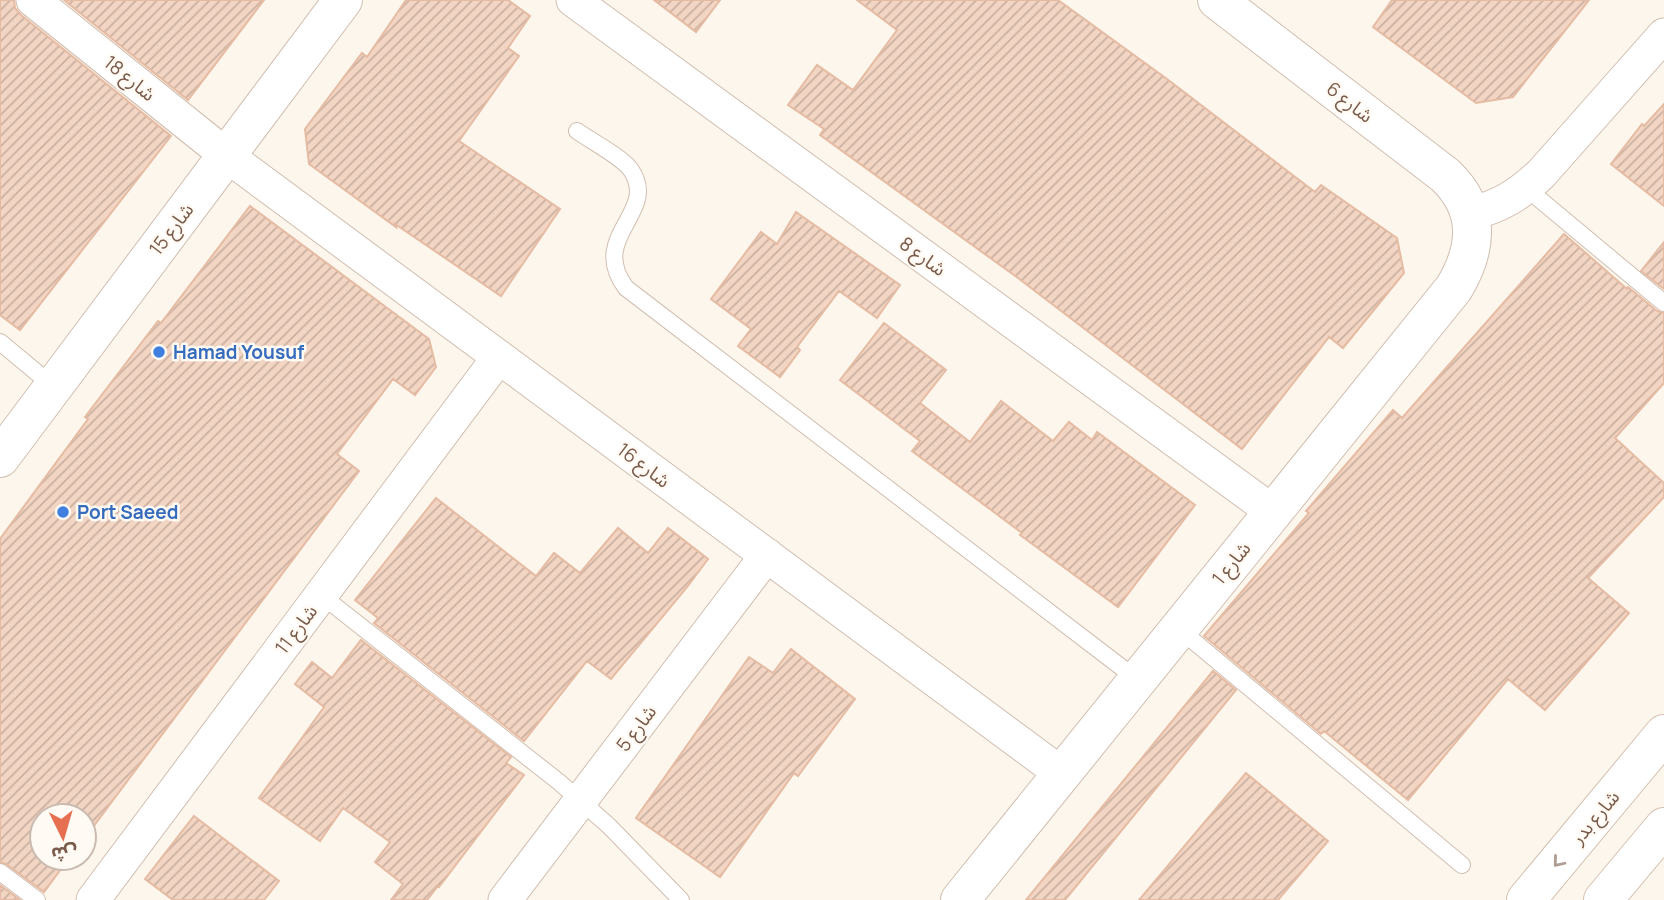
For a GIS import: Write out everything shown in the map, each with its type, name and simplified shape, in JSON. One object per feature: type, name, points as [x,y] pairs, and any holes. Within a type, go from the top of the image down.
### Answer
[{"type":"street","name":"شارع 18","points":[[33,0],[226,155]]},
{"type":"street","name":"شارع 15","points":[[0,458],[343,0]]},
{"type":"street","name":"شارع 8","points":[[573,0],[1273,512]]},
{"type":"street","name":"شارع 6","points":[[1217,0],[1445,175],[1465,199],[1471,214]]},
{"type":"street","points":[[1471,214],[1510,200],[1526,188],[1664,35]]},
{"type":"street","name":"شارع 16","points":[[226,155],[1062,774]]},
{"type":"street","name":"شارع 1","points":[[960,900],[1454,288],[1468,260],[1471,214]]},
{"type":"street","name":"شارع 11","points":[[93,900],[499,357]]},
{"type":"street","name":"شارع 5","points":[[505,900],[767,555]]},
{"type":"street","name":"شارع بدر","points":[[1526,900],[1664,734]]},
{"type":"street","points":[[1603,900],[1664,827]]},
{"type":"lane","points":[[577,131],[624,163],[636,180],[637,200],[634,210],[615,247],[615,269],[626,288],[1138,680]]},
{"type":"lane","points":[[1526,188],[1664,303]]},
{"type":"lane","points":[[0,342],[53,386]]},
{"type":"lane","points":[[321,595],[581,800],[681,900]]},
{"type":"lane","points":[[1179,629],[1461,865]]},
{"type":"lane","points":[[0,872],[37,900]]},
{"type":"building","points":[[0,0],[14,0],[15,8],[21,15],[171,136],[20,330],[0,315]]},
{"type":"building","points":[[64,0],[264,0],[188,100]]},
{"type":"building","points":[[406,0],[508,0],[530,16],[508,48],[519,56],[459,141],[560,209],[501,296],[395,224],[396,227],[309,164],[305,129],[362,53],[367,57]]},
{"type":"building","points":[[654,0],[720,0],[696,32]]},
{"type":"building","points":[[857,0],[1058,0],[1315,192],[1321,185],[1397,238],[1404,273],[1343,348],[1329,337],[1242,449],[1018,278],[820,135],[824,129],[788,105],[817,65],[853,90],[897,30]]},
{"type":"building","points":[[1392,0],[1589,0],[1513,97],[1476,103],[1373,27]]},
{"type":"building","points":[[1664,104],[1664,206],[1611,164],[1642,124],[1644,126]]},
{"type":"building","points":[[250,206],[429,339],[436,367],[415,395],[393,379],[337,454],[359,471],[98,820],[98,802],[28,802],[28,872],[59,872],[44,892],[0,862],[0,539],[88,419],[85,417],[158,321],[161,323]]},
{"type":"building","points":[[796,212],[900,285],[877,318],[839,291],[797,347],[800,350],[780,377],[738,346],[751,329],[711,299],[761,232],[777,244]]},
{"type":"building","points":[[1564,234],[1627,289],[1628,287],[1657,311],[1664,313],[1664,383],[1615,438],[1664,483],[1664,497],[1588,578],[1629,613],[1545,710],[1508,679],[1408,800],[1324,731],[1321,734],[1204,636],[1393,410],[1402,418]]},
{"type":"building","points":[[1664,242],[1664,289],[1641,271]]},
{"type":"building","points":[[884,323],[946,370],[920,403],[970,442],[1001,401],[1053,441],[1069,422],[1092,440],[1097,432],[1195,505],[1118,607],[912,451],[920,441],[840,380]]},
{"type":"building","points":[[436,498],[536,576],[554,553],[580,573],[618,528],[648,553],[668,528],[708,559],[611,679],[587,661],[524,741],[374,623],[378,618],[355,600]]},
{"type":"building","points":[[361,640],[511,757],[506,763],[524,775],[427,900],[391,900],[403,884],[375,862],[390,842],[343,808],[320,841],[259,798],[324,707],[295,684],[312,662],[332,678]]},
{"type":"building","points":[[791,649],[855,699],[798,776],[794,773],[720,877],[636,818],[749,657],[773,673]]},
{"type":"building","points":[[1213,671],[1236,690],[1065,900],[1026,900]]},
{"type":"building","points":[[1246,773],[1328,841],[1278,900],[1139,900]]},
{"type":"building","points":[[194,816],[279,881],[264,900],[173,900],[145,879]]},
{"type":"building","points":[[0,885],[20,900],[0,900]]},
{"type":"place","name":"Hamad Yousuf","points":[[159,352]]},
{"type":"place","name":"Port Saeed","points":[[63,512]]}]
